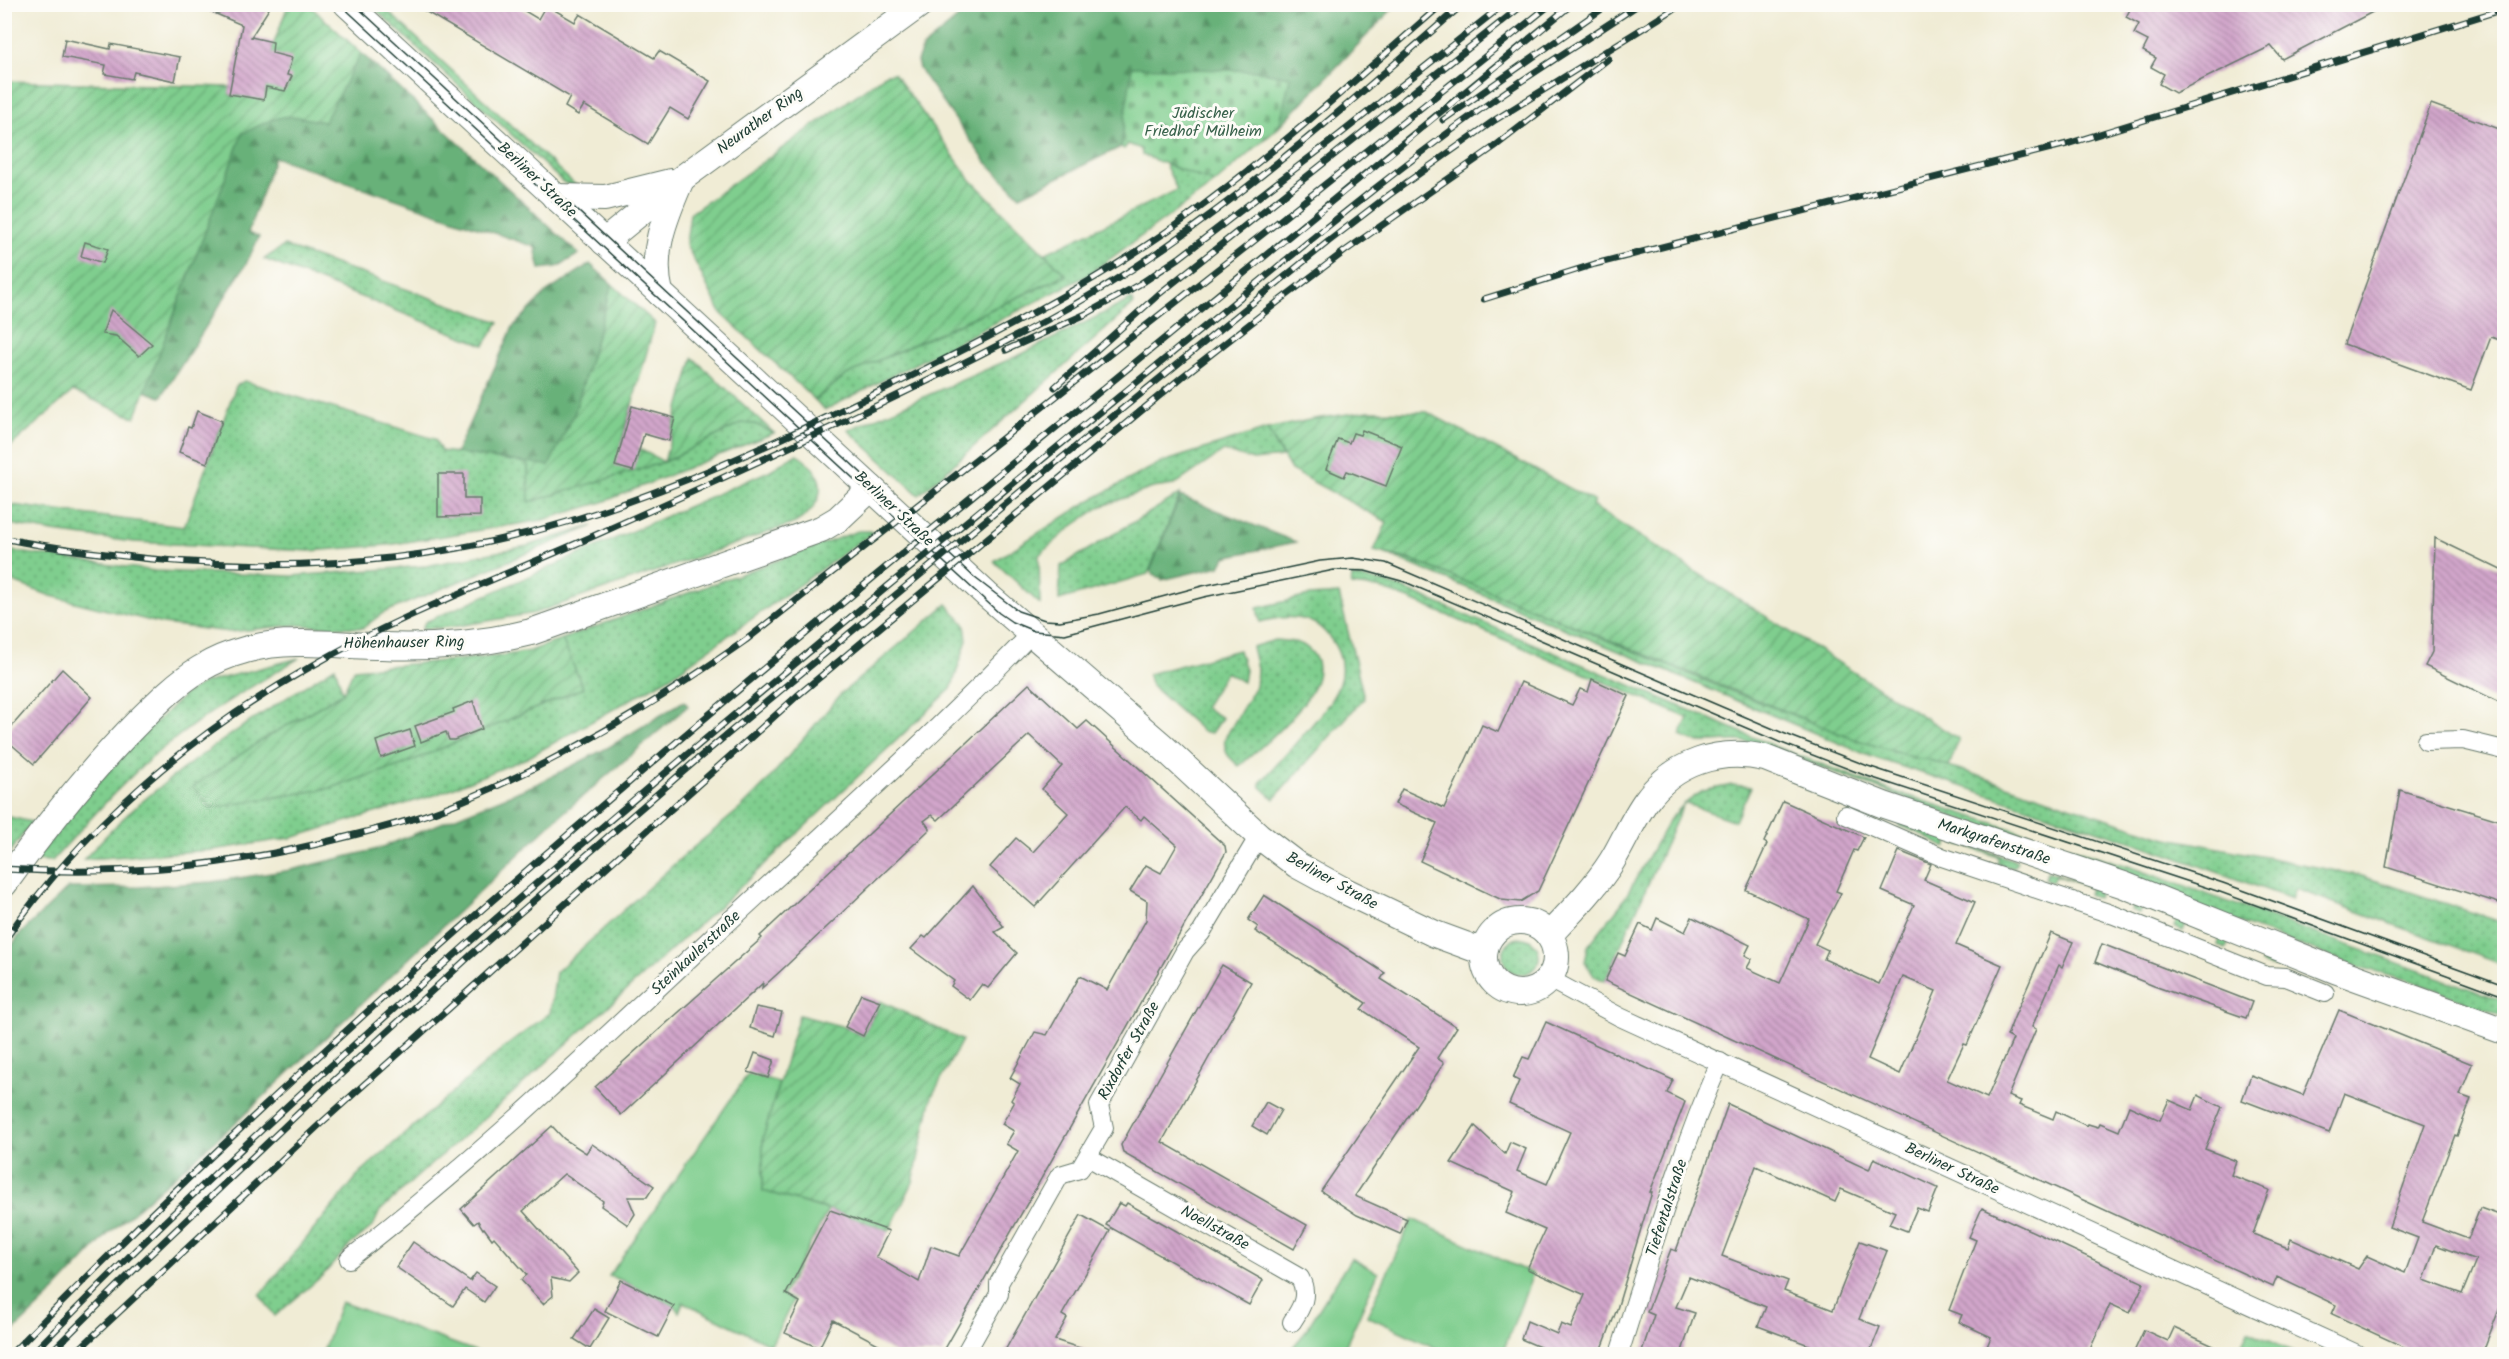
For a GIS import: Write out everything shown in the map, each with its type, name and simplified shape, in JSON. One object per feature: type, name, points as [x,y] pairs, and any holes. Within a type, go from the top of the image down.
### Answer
[{"type":"main road","name":"Berliner Straße","points":[[347,4],[871,488],[1160,744],[1259,836],[1297,865],[1343,890],[1435,934],[1484,952]]},
{"type":"main road","name":"Neurather Ring","points":[[604,242],[681,178],[920,4]]},
{"type":"main road","points":[[555,197],[604,198],[681,178]]},
{"type":"main road","points":[[660,293],[656,272],[657,247],[664,218],[681,178]]},
{"type":"main road","name":"Höhenhauser Ring","points":[[4,884],[38,837],[129,732],[179,684],[200,669],[229,655],[262,646],[294,643],[423,646],[498,640],[531,632],[821,529],[847,512],[871,488]]},
{"type":"main road","name":"Markgrafenstraße","points":[[1549,935],[1596,884],[1612,862],[1646,801],[1658,786],[1673,773],[1691,763],[1712,756],[1747,754],[1765,758],[1884,805],[2124,885],[2335,970],[2505,1031]]},
{"type":"main road","points":[[1510,921],[1532,922],[1549,935],[1556,957],[1554,969],[1549,979],[1534,990],[1524,993],[1503,989],[1490,977],[1486,970],[1484,952],[1492,933],[1510,921]]},
{"type":"street","name":"Steinkaulerstraße","points":[[349,1259],[390,1227],[556,1083],[996,671],[1032,633]]},
{"type":"street","points":[[2426,741],[2463,740],[2505,750]]},
{"type":"street","name":"Markgrafenstraße","points":[[1846,815],[1942,857],[2114,915],[2266,976],[2284,977],[2325,993]]},
{"type":"street","name":"Rixdorfer Straße","points":[[965,1354],[999,1294],[999,1283],[1060,1175],[1080,1169],[1088,1157],[1104,1128],[1099,1105],[1185,951],[1201,933],[1259,836]]},
{"type":"street","name":"Berliner Straße","points":[[1549,979],[1620,1017],[2357,1354]]},
{"type":"street","name":"Tiefentalstraße","points":[[1619,1354],[1674,1185],[1720,1062]]},
{"type":"street","name":"Noellstraße","points":[[1088,1157],[1292,1271],[1300,1278],[1304,1286],[1305,1297],[1292,1322]]},
{"type":"green space","points":[[288,5],[309,5],[361,53],[324,122],[299,117],[282,117],[265,122],[242,134],[135,418],[73,391],[5,451],[5,81],[230,87],[230,95],[264,99],[273,46]]},
{"type":"green space","points":[[381,5],[581,190],[563,182],[373,7]]},
{"type":"green space","points":[[974,5],[1396,5],[1279,127],[1289,77],[1257,71],[1133,68],[1121,147],[1020,196],[986,162],[919,69],[917,61],[923,47]]},
{"type":"green space","points":[[361,53],[579,254],[557,267],[540,269],[535,247],[274,157],[248,233],[259,237],[246,264],[161,397],[145,391],[242,134],[265,122],[282,117],[299,117],[324,122]]},
{"type":"green space","name":"Jüdischer Friedhof Mülheim","points":[[1132,67],[1257,71],[1290,77],[1279,127],[1215,183],[1142,155],[1141,149],[1128,144],[1124,149],[1121,147]]},
{"type":"green space","points":[[894,73],[970,179],[1066,275],[846,375],[815,400],[721,313],[686,244],[690,214],[886,74]]},
{"type":"green space","points":[[1165,164],[1215,183],[1086,276],[825,410],[815,400],[846,375],[1065,276],[1044,254],[1177,190]]},
{"type":"green space","points":[[284,246],[499,322],[484,345],[264,259]]},
{"type":"green space","points":[[590,264],[612,284],[575,412],[549,466],[456,453],[513,327],[547,292]]},
{"type":"green space","points":[[612,284],[655,323],[622,440],[664,462],[529,502],[528,462],[549,466],[575,412]]},
{"type":"green space","points":[[1132,299],[1134,304],[919,495],[848,430],[1022,354]]},
{"type":"green space","points":[[693,358],[774,433],[755,424],[742,423],[664,462]]},
{"type":"green space","points":[[244,381],[435,439],[441,451],[528,462],[529,502],[664,462],[742,423],[755,424],[774,433],[603,502],[543,520],[388,545],[309,551],[134,542],[52,532],[5,523],[5,504],[184,527],[236,386]]},
{"type":"green space","points":[[1369,411],[1427,412],[1594,501],[1592,506],[1959,739],[1949,766],[1918,759],[1848,737],[1412,560],[1374,551],[1387,522],[1291,470],[1267,429]]},
{"type":"green space","points":[[1267,429],[1282,457],[1253,460],[1224,451],[1174,485],[1153,488],[1102,506],[1074,525],[1039,555],[1040,604],[994,561],[1089,501],[1160,463]]},
{"type":"green space","points":[[797,454],[815,471],[819,479],[820,494],[813,508],[795,523],[535,613],[452,627],[422,629],[425,622],[769,471]]},
{"type":"green space","points":[[1180,494],[1148,574],[1059,600],[1061,566]]},
{"type":"green space","points":[[1180,496],[1296,542],[1225,557],[1220,566],[1162,580],[1150,571]]},
{"type":"green space","points":[[593,526],[383,613],[363,628],[294,625],[230,632],[163,624],[51,596],[5,579],[5,550],[155,571],[292,576],[426,566],[527,546]]},
{"type":"green space","points":[[858,531],[872,533],[670,677],[527,758],[435,795],[291,838],[213,850],[84,859],[123,818],[153,792],[255,718],[335,667],[343,693],[262,740],[194,787],[211,808],[330,788],[402,765],[583,688],[562,639]]},
{"type":"green space","points":[[1381,552],[1454,576],[1744,696],[1874,745],[1949,766],[2163,837],[2362,876],[2504,923],[2504,965],[2296,889],[2292,899],[2139,844],[1872,757]]},
{"type":"green space","points":[[1352,577],[1402,588],[1776,747],[1889,790],[2131,867],[2504,1001],[2504,1017],[2416,982],[2356,966],[1769,748],[1741,741],[1706,742],[1680,736],[1688,718],[1409,599],[1378,588],[1351,585]]},
{"type":"green space","points":[[1339,594],[1364,698],[1274,799],[1260,786],[1260,783],[1332,699],[1341,674],[1341,660],[1336,647],[1318,626],[1294,618],[1277,618],[1260,622],[1257,608],[1309,596]]},
{"type":"green space","points":[[947,604],[965,625],[967,640],[951,689],[734,893],[380,1211],[373,1226],[350,1245],[323,1275],[275,1316],[260,1295],[361,1172],[502,1049],[550,1013],[556,972],[683,856],[741,808],[765,784],[841,694]]},
{"type":"green space","points":[[562,639],[583,688],[402,765],[330,788],[211,808],[193,787],[262,740],[343,693],[354,669],[500,656],[530,651]]},
{"type":"green space","points":[[1275,640],[1298,643],[1310,650],[1318,668],[1315,683],[1294,715],[1239,766],[1226,751],[1225,738],[1256,686],[1257,668],[1252,647]]},
{"type":"green space","points":[[1239,650],[1245,670],[1243,682],[1226,672],[1204,707],[1222,718],[1211,733],[1202,731],[1152,686],[1148,674]]},
{"type":"green space","points":[[299,658],[216,709],[152,757],[122,785],[52,861],[34,860],[94,787],[137,740],[186,693],[204,683]]},
{"type":"green space","points":[[684,701],[688,706],[555,820],[241,1118],[107,1235],[49,1297],[5,1339],[5,957],[18,936],[68,888],[139,887],[212,882],[291,870],[378,849],[539,783],[609,747]]},
{"type":"green space","points":[[1732,785],[1751,787],[1735,821],[1685,803],[1703,791]]},
{"type":"green space","points":[[1683,805],[1605,981],[1594,976],[1585,962],[1588,946],[1622,903],[1670,819]]},
{"type":"green space","points":[[5,816],[32,822],[4,859]]},
{"type":"green space","points":[[1900,822],[2017,861],[2014,868],[1997,864],[1999,857],[1949,841],[1946,848],[1917,832],[1899,826]]},
{"type":"green space","points":[[2047,871],[2120,895],[2317,973],[2315,978],[2287,967],[2261,963],[2264,955],[2229,941],[2226,949],[2218,945],[2220,937],[2186,924],[2183,931],[2174,927],[2177,920],[2142,906],[2139,913],[2131,910],[2133,903],[2100,890],[2097,898],[2088,894],[2090,887],[2055,875],[2052,882],[2045,879]]},
{"type":"green space","points":[[1521,938],[1533,944],[1539,956],[1533,968],[1521,974],[1509,968],[1503,956],[1509,944]]},
{"type":"green space","points":[[880,1001],[962,1040],[932,1096],[913,1182],[889,1231],[830,1210],[763,1191],[763,1138],[799,1015],[845,1027],[863,1036]]},
{"type":"green space","points":[[748,1074],[779,1082],[763,1138],[763,1191],[828,1210],[783,1295],[793,1301],[771,1345],[683,1302],[679,1312],[674,1306],[609,1276]]},
{"type":"green space","points":[[1412,1219],[1533,1274],[1502,1354],[1449,1354],[1367,1316]]},
{"type":"green space","points":[[1351,1258],[1378,1273],[1342,1354],[1287,1354],[1303,1335]]},
{"type":"green space","points":[[341,1302],[483,1354],[322,1354]]},
{"type":"green space","points":[[2248,1331],[2298,1354],[2237,1354]]},
{"type":"building","points":[[193,4],[272,4],[251,37],[273,42],[272,53],[292,58],[287,75],[292,76],[285,91],[266,87],[264,100],[229,94],[242,25]]},
{"type":"building","points":[[413,4],[513,4],[538,19],[546,5],[575,22],[580,14],[654,58],[659,51],[710,81],[688,119],[670,108],[648,144],[584,105],[578,115],[565,107],[570,97]]},
{"type":"building","points":[[2133,4],[2388,4],[2282,59],[2271,46],[2175,93],[2159,84],[2164,74],[2151,67],[2156,58],[2143,51],[2148,41],[2134,34],[2139,24],[2126,17]]},
{"type":"building","points":[[65,39],[110,49],[111,44],[180,57],[175,81],[134,72],[132,79],[104,74],[106,65],[62,57]]},
{"type":"building","points":[[2431,104],[2505,131],[2505,342],[2491,337],[2471,390],[2344,344]]},
{"type":"building","points":[[85,242],[108,249],[103,263],[81,256]]},
{"type":"building","points":[[111,310],[152,344],[139,356],[116,336],[102,334]]},
{"type":"building","points":[[632,406],[675,418],[669,441],[644,434],[633,471],[615,466]]},
{"type":"building","points":[[197,411],[222,421],[207,463],[179,452],[188,427],[191,428]]},
{"type":"building","points":[[1362,430],[1402,446],[1386,486],[1347,471],[1344,477],[1326,469],[1338,439],[1349,443],[1353,433],[1360,435]]},
{"type":"building","points":[[438,474],[464,474],[464,499],[480,499],[480,516],[438,517]]},
{"type":"building","points":[[2435,538],[2505,572],[2505,705],[2425,666],[2432,652]]},
{"type":"building","points":[[62,669],[92,697],[34,764],[4,738],[4,735]]},
{"type":"building","points":[[1592,679],[1629,696],[1538,891],[1520,902],[1502,900],[1420,861],[1437,823],[1395,804],[1402,789],[1444,808],[1482,725],[1498,732],[1521,682],[1572,705],[1580,689],[1588,692]]},
{"type":"building","points":[[1029,684],[1078,729],[1087,721],[1225,846],[1226,852],[942,1354],[897,1354],[833,1320],[819,1348],[785,1333],[800,1302],[786,1294],[830,1210],[889,1231],[876,1257],[919,1282],[931,1246],[959,1256],[1018,1151],[1006,1144],[1014,1131],[1002,1124],[1014,1103],[1011,1100],[1020,1084],[1010,1078],[1035,1032],[1047,1035],[1080,976],[1107,990],[1146,920],[1147,901],[1130,891],[1146,865],[1161,873],[1177,845],[1144,816],[1141,820],[1125,807],[1035,907],[990,867],[1016,838],[1033,852],[1068,813],[1042,789],[1062,766],[1029,735],[938,820],[932,815],[924,821],[930,829],[787,965],[762,988],[763,983],[621,1115],[595,1087],[762,938],[760,936]]},
{"type":"building","points":[[473,701],[482,729],[454,740],[449,740],[446,732],[421,742],[415,726],[454,712],[453,709]]},
{"type":"building","points":[[410,730],[415,746],[381,758],[376,741]]},
{"type":"building","points":[[2400,790],[2505,822],[2505,905],[2386,867]]},
{"type":"building","points":[[1783,801],[1864,837],[1857,851],[1854,850],[1836,891],[1841,893],[1815,944],[1828,950],[1824,959],[1879,984],[1914,905],[1882,891],[1899,851],[1931,864],[1924,880],[1975,902],[1956,945],[2002,965],[1967,1045],[1964,1044],[1947,1080],[1987,1098],[2013,1039],[2007,1036],[2013,1020],[2051,933],[2073,942],[2062,967],[2059,965],[2032,1027],[2036,1029],[2008,1096],[2021,1101],[2019,1105],[2053,1119],[2056,1111],[2087,1126],[2088,1124],[2098,1127],[2100,1123],[2119,1131],[2129,1106],[2160,1120],[2169,1100],[2192,1110],[2198,1095],[2222,1107],[2205,1149],[2236,1161],[2231,1175],[2269,1190],[2253,1234],[2288,1248],[2291,1239],[2358,1269],[2367,1256],[2405,1273],[2418,1238],[2389,1227],[2425,1124],[2344,1093],[2329,1133],[2242,1100],[2251,1075],[2303,1095],[2339,1010],[2472,1064],[2460,1095],[2471,1099],[2422,1222],[2468,1239],[2480,1208],[2505,1217],[2505,1294],[2482,1354],[2419,1354],[2332,1314],[2336,1305],[2277,1277],[2273,1287],[1605,981],[1618,953],[1625,956],[1640,924],[1652,930],[1657,918],[1685,932],[1692,917],[1750,945],[1745,955],[1752,959],[1747,968],[1780,983],[1809,919],[1746,890],[1767,844],[1764,842]],"holes":[[[1903,977],[1936,991],[1900,1074],[1868,1059]],[[2436,1245],[2476,1260],[2462,1294],[2424,1280]]]},
{"type":"building","points":[[973,886],[1004,927],[995,932],[1017,953],[988,988],[982,984],[970,1000],[951,986],[954,981],[911,949],[923,936],[926,938]]},
{"type":"building","points":[[1264,895],[1385,973],[1381,979],[1457,1027],[1437,1058],[1444,1063],[1355,1196],[1407,1219],[1400,1234],[1357,1215],[1321,1191],[1419,1047],[1361,1009],[1366,1003],[1255,931],[1258,927],[1248,920]]},
{"type":"building","points":[[2102,944],[2252,1002],[2246,1018],[2154,986],[2095,962]]},
{"type":"building","points":[[1222,965],[1251,982],[1162,1142],[1307,1225],[1294,1249],[1123,1152],[1121,1145]]},
{"type":"building","points":[[861,994],[880,1001],[863,1036],[845,1027]]},
{"type":"building","points":[[756,1007],[782,1012],[775,1036],[750,1028]]},
{"type":"building","points":[[1546,1022],[1673,1080],[1667,1093],[1685,1102],[1650,1192],[1652,1192],[1617,1309],[1600,1354],[1556,1354],[1521,1339],[1527,1321],[1557,1334],[1561,1324],[1571,1328],[1585,1295],[1527,1269],[1545,1230],[1506,1213],[1515,1192],[1451,1163],[1475,1126],[1505,1154],[1510,1142],[1526,1149],[1517,1171],[1547,1184],[1570,1132],[1509,1104],[1519,1081],[1513,1078],[1523,1057],[1529,1059]]},
{"type":"building","points":[[755,1053],[774,1060],[768,1078],[748,1072]]},
{"type":"building","points":[[1266,1102],[1281,1110],[1267,1135],[1252,1126]]},
{"type":"building","points":[[1728,1104],[1869,1170],[1874,1158],[1938,1188],[1928,1212],[1917,1208],[1907,1231],[1889,1224],[1895,1212],[1841,1189],[1835,1202],[1756,1166],[1722,1256],[1788,1281],[1784,1291],[1833,1310],[1860,1241],[1887,1251],[1859,1319],[1880,1327],[1869,1354],[1833,1354],[1758,1326],[1766,1307],[1689,1277],[1676,1307],[1695,1313],[1681,1354],[1641,1354],[1654,1315],[1647,1312],[1671,1249],[1676,1251]]},
{"type":"building","points":[[552,1126],[564,1139],[586,1153],[592,1144],[654,1186],[647,1197],[628,1197],[635,1214],[628,1225],[601,1206],[603,1201],[564,1174],[523,1211],[578,1273],[569,1282],[551,1278],[553,1296],[543,1304],[521,1280],[527,1275],[478,1221],[474,1224],[461,1209]]},
{"type":"building","points":[[1119,1203],[1125,1206],[1127,1203],[1263,1280],[1249,1305],[1106,1225]]},
{"type":"building","points":[[1982,1208],[2144,1283],[2130,1313],[2110,1304],[2088,1354],[1984,1354],[1991,1337],[1959,1322],[1962,1315],[1949,1310],[1976,1240],[1969,1237]]},
{"type":"building","points":[[1081,1215],[1110,1231],[1062,1315],[1067,1318],[1055,1340],[1089,1351],[1089,1354],[1003,1354]]},
{"type":"building","points":[[413,1242],[470,1281],[476,1273],[495,1286],[484,1302],[465,1289],[453,1306],[396,1267]]},
{"type":"building","points":[[621,1280],[674,1306],[658,1337],[605,1311]]},
{"type":"building","points":[[594,1309],[609,1318],[590,1349],[574,1339]]},
{"type":"building","points":[[2174,1328],[2231,1354],[2133,1354],[2144,1330],[2168,1341]]},
{"type":"tram line","points":[[340,4],[999,613],[1012,622],[1034,631],[1065,634],[1204,597],[1334,570],[1365,571],[1405,582],[1779,742],[1864,775],[2220,892],[2504,996]]},
{"type":"tram line","points":[[354,4],[975,578],[1018,611],[1045,620],[1060,621],[1099,614],[1202,586],[1320,561],[1353,558],[1386,563],[1783,733],[1868,766],[2223,883],[2504,985]]},
{"type":"railway","points":[[4,538],[68,549],[165,560],[281,565],[339,562],[454,549],[511,537],[567,522],[651,494],[732,461],[891,386],[1004,329],[1113,266],[1183,220],[1250,169],[1442,4]]},
{"type":"railway","points":[[4,941],[35,899],[104,822],[181,754],[222,722],[265,694],[380,630],[822,432],[1043,322],[1156,254],[1262,175],[1313,134],[1463,4]]},
{"type":"railway","points":[[1006,350],[1086,314],[1140,284],[1179,258],[1504,4]]},
{"type":"railway","points":[[1055,387],[1159,294],[1524,4]]},
{"type":"railway","points":[[4,869],[92,871],[176,867],[260,856],[303,847],[394,824],[442,809],[522,774],[599,734],[674,689],[746,640],[1551,4]]},
{"type":"railway","points":[[11,1354],[227,1141],[338,1038],[566,837],[914,544],[1572,4]]},
{"type":"railway","points":[[1443,120],[1609,4]]},
{"type":"railway","points":[[32,1354],[237,1152],[343,1055],[559,864],[778,678],[1389,177],[1498,97],[1639,4]]},
{"type":"railway","points":[[49,1354],[303,1109],[471,955],[700,757],[1026,487],[1389,195],[1495,120],[1682,4]]},
{"type":"railway","points":[[1484,299],[1595,264],[2067,144],[2504,9]]},
{"type":"railway","points":[[74,1354],[319,1125],[797,696],[1182,377],[1345,251],[1494,147],[1608,59]]}]
